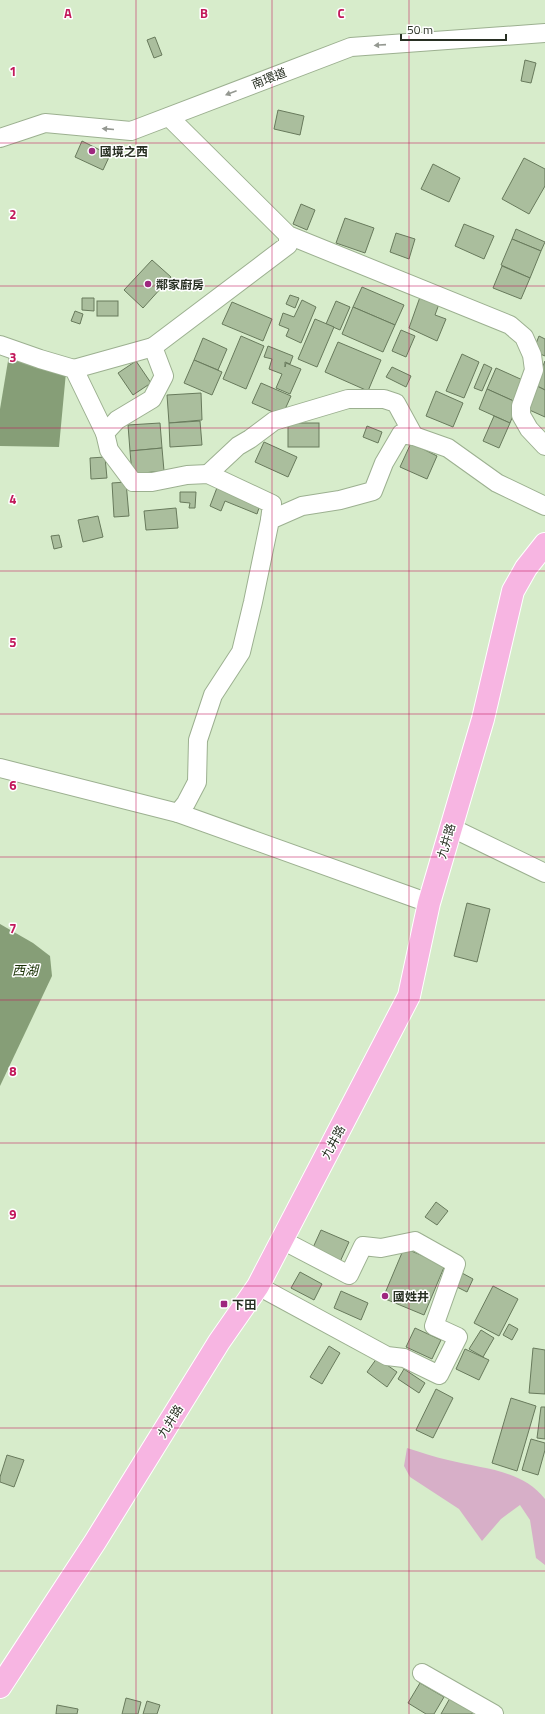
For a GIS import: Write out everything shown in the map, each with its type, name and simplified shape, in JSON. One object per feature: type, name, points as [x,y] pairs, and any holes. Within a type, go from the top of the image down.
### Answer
[{"type":"main road","name":"九井路","points":[[0,1687],[95,1542],[219,1342],[258,1286],[409,996],[429,903],[483,720],[513,591],[526,568],[545,544]]},
{"type":"street","name":"南環道","points":[[0,138],[45,124],[131,131],[352,47],[545,33]]},
{"type":"street","points":[[169,117],[288,235],[510,325],[524,337],[532,355],[534,370],[521,406],[521,415],[530,429],[545,446]]},
{"type":"street","points":[[0,345],[74,369],[153,348],[288,245],[288,235]]},
{"type":"street","points":[[105,433],[117,420],[152,399],[164,376],[153,348]]},
{"type":"street","points":[[74,369],[105,433],[109,450],[133,482],[152,482],[187,475],[208,474],[272,504],[253,602],[241,652],[213,695],[198,740],[197,782],[186,803],[178,813]]},
{"type":"street","points":[[208,474],[238,446],[274,421],[348,399],[384,399],[396,403],[414,436]]},
{"type":"street","points":[[270,520],[302,506],[340,500],[373,491],[384,463],[401,434],[414,436],[448,448],[497,483],[545,506]]},
{"type":"street","points":[[0,768],[178,813],[429,903]]},
{"type":"street","points":[[450,828],[545,873]]},
{"type":"street","points":[[258,1286],[387,1356],[404,1358],[439,1375],[458,1337],[434,1326],[456,1264],[415,1241],[381,1248],[363,1246],[349,1275],[282,1240]]},
{"type":"street","points":[[422,1673],[485,1712]]},
{"type":"shaded area","points":[[407,1448],[443,1459],[501,1472],[513,1476],[536,1489],[545,1499],[545,1565],[536,1558],[530,1520],[520,1505],[501,1519],[482,1541],[459,1509],[410,1477],[404,1466]]},
{"type":"water","points":[[9,355],[66,372],[59,447],[0,446],[0,409]]},
{"type":"water","name":"西湖","points":[[0,924],[33,943],[50,956],[52,976],[0,1086]]},
{"type":"building","points":[[155,37],[162,55],[154,58],[147,40]]},
{"type":"building","points":[[525,60],[536,63],[531,83],[521,81]]},
{"type":"building","points":[[278,110],[304,116],[300,135],[274,129]]},
{"type":"building","points":[[82,141],[110,155],[103,170],[75,157]]},
{"type":"building","points":[[524,158],[545,169],[545,186],[529,214],[502,199]]},
{"type":"building","points":[[433,164],[460,178],[449,202],[421,189]]},
{"type":"building","points":[[301,204],[315,210],[307,230],[293,224]]},
{"type":"building","points":[[345,218],[374,228],[365,253],[336,243]]},
{"type":"building","points":[[464,224],[494,236],[484,259],[455,246]]},
{"type":"building","points":[[516,229],[545,242],[541,251],[512,239]]},
{"type":"building","points":[[396,233],[415,239],[409,259],[390,252]]},
{"type":"building","points":[[512,239],[541,251],[530,278],[501,265]]},
{"type":"building","name":"鄰家廚房","points":[[152,260],[171,277],[143,308],[124,290]]},
{"type":"building","points":[[502,266],[530,278],[521,299],[493,288]]},
{"type":"building","points":[[362,287],[404,305],[395,325],[353,307]]},
{"type":"building","points":[[290,295],[299,298],[295,308],[286,304]]},
{"type":"building","points":[[420,297],[439,304],[435,315],[446,319],[437,341],[409,328]]},
{"type":"building","points":[[82,298],[94,298],[94,311],[82,310]]},
{"type":"building","points":[[302,300],[316,307],[301,343],[286,336],[289,329],[279,325],[283,313],[294,317]]},
{"type":"building","points":[[97,301],[118,301],[118,316],[97,316]]},
{"type":"building","points":[[336,301],[350,307],[340,330],[326,324]]},
{"type":"building","points":[[232,302],[272,319],[263,341],[222,324]]},
{"type":"building","points":[[353,307],[395,325],[383,352],[342,334]]},
{"type":"building","points":[[75,311],[83,314],[80,324],[71,321]]},
{"type":"building","points":[[315,319],[334,327],[317,367],[298,359]]},
{"type":"building","points":[[401,330],[415,336],[406,357],[392,351]]},
{"type":"building","points":[[241,336],[264,346],[246,389],[223,379]]},
{"type":"building","points":[[539,336],[545,339],[545,356],[533,351]]},
{"type":"building","points":[[203,338],[227,349],[218,370],[194,360]]},
{"type":"building","points":[[338,342],[381,360],[368,391],[325,372]]},
{"type":"building","points":[[268,346],[293,356],[290,364],[285,362],[285,367],[286,363],[301,369],[290,394],[276,388],[282,374],[269,369],[272,359],[264,357]]},
{"type":"building","points":[[462,354],[479,362],[464,398],[446,391]]},
{"type":"building","points":[[194,360],[222,372],[212,395],[184,383]]},
{"type":"building","points":[[136,361],[151,383],[133,395],[118,373]]},
{"type":"building","points":[[545,361],[545,390],[535,385]]},
{"type":"building","points":[[484,364],[492,368],[482,391],[474,388]]},
{"type":"building","points":[[392,367],[411,376],[406,387],[386,377]]},
{"type":"building","points":[[496,368],[527,382],[518,403],[487,389]]},
{"type":"building","points":[[261,383],[291,396],[282,416],[252,403]]},
{"type":"building","points":[[535,385],[545,390],[545,417],[525,408]]},
{"type":"building","points":[[487,389],[518,403],[510,423],[479,409]]},
{"type":"building","points":[[436,391],[463,403],[453,427],[426,416]]},
{"type":"building","points":[[201,393],[202,420],[169,423],[167,395]]},
{"type":"building","points":[[494,416],[510,423],[499,448],[483,441]]},
{"type":"building","points":[[200,421],[202,445],[170,447],[169,423]]},
{"type":"building","points":[[160,423],[162,448],[130,451],[128,425]]},
{"type":"building","points":[[288,423],[319,423],[319,447],[288,447]]},
{"type":"building","points":[[367,426],[382,432],[378,443],[363,437]]},
{"type":"building","points":[[264,442],[297,457],[288,477],[255,462]]},
{"type":"building","points":[[411,443],[437,456],[427,479],[400,467]]},
{"type":"building","points":[[162,448],[164,471],[132,474],[130,451]]},
{"type":"building","points":[[105,457],[107,478],[91,479],[90,458]]},
{"type":"building","points":[[126,482],[129,516],[114,517],[112,483]]},
{"type":"building","points":[[218,485],[261,502],[257,514],[225,501],[221,511],[210,506]]},
{"type":"building","points":[[180,492],[196,492],[195,508],[189,508],[190,503],[180,502]]},
{"type":"building","points":[[176,508],[178,528],[146,530],[144,511]]},
{"type":"building","points":[[98,516],[103,537],[83,542],[78,520]]},
{"type":"building","points":[[59,535],[62,547],[54,549],[51,536]]},
{"type":"building","points":[[467,903],[490,909],[477,962],[454,956]]},
{"type":"building","points":[[436,1202],[448,1211],[437,1225],[425,1217]]},
{"type":"building","points":[[321,1230],[349,1242],[339,1264],[311,1252]]},
{"type":"building","points":[[404,1248],[445,1265],[424,1315],[383,1298]]},
{"type":"building","points":[[300,1272],[322,1284],[314,1300],[291,1288]]},
{"type":"building","points":[[462,1273],[473,1279],[467,1292],[455,1286]]},
{"type":"building","points":[[493,1286],[518,1299],[499,1336],[474,1323]]},
{"type":"building","points":[[341,1291],[368,1303],[361,1320],[334,1308]]},
{"type":"building","points":[[509,1324],[518,1329],[512,1340],[503,1335]]},
{"type":"building","points":[[415,1328],[441,1340],[432,1359],[406,1347]]},
{"type":"building","points":[[481,1330],[494,1338],[483,1357],[469,1349]]},
{"type":"building","points":[[329,1346],[340,1353],[322,1384],[310,1377]]},
{"type":"building","points":[[533,1348],[545,1350],[545,1394],[529,1393]]},
{"type":"building","points":[[465,1349],[489,1360],[479,1380],[456,1369]]},
{"type":"building","points":[[377,1358],[397,1372],[387,1387],[367,1372]]},
{"type":"building","points":[[404,1369],[425,1383],[419,1393],[398,1379]]},
{"type":"building","points":[[436,1389],[453,1398],[433,1438],[416,1430]]},
{"type":"building","points":[[511,1398],[536,1406],[517,1471],[492,1463]]},
{"type":"building","points":[[541,1407],[545,1407],[545,1439],[537,1438]]},
{"type":"building","points":[[531,1439],[545,1443],[545,1450],[538,1475],[522,1470]]},
{"type":"building","points":[[7,1455],[24,1460],[14,1487],[0,1482],[0,1477]]},
{"type":"building","points":[[420,1683],[444,1697],[434,1714],[426,1714],[408,1703]]},
{"type":"building","points":[[126,1698],[141,1702],[138,1714],[122,1714]]},
{"type":"building","points":[[450,1698],[473,1711],[472,1714],[441,1714]]},
{"type":"building","points":[[147,1701],[160,1705],[157,1714],[143,1714]]},
{"type":"building","points":[[57,1705],[78,1709],[77,1714],[56,1714]]},
{"type":"place","name":"國境之西","points":[[92,151]]},
{"type":"place","name":"鄰家廚房","points":[[148,284]]},
{"type":"place","name":"國姓井","points":[[385,1296]]},
{"type":"place","name":"下田","points":[[224,1304]]}]
